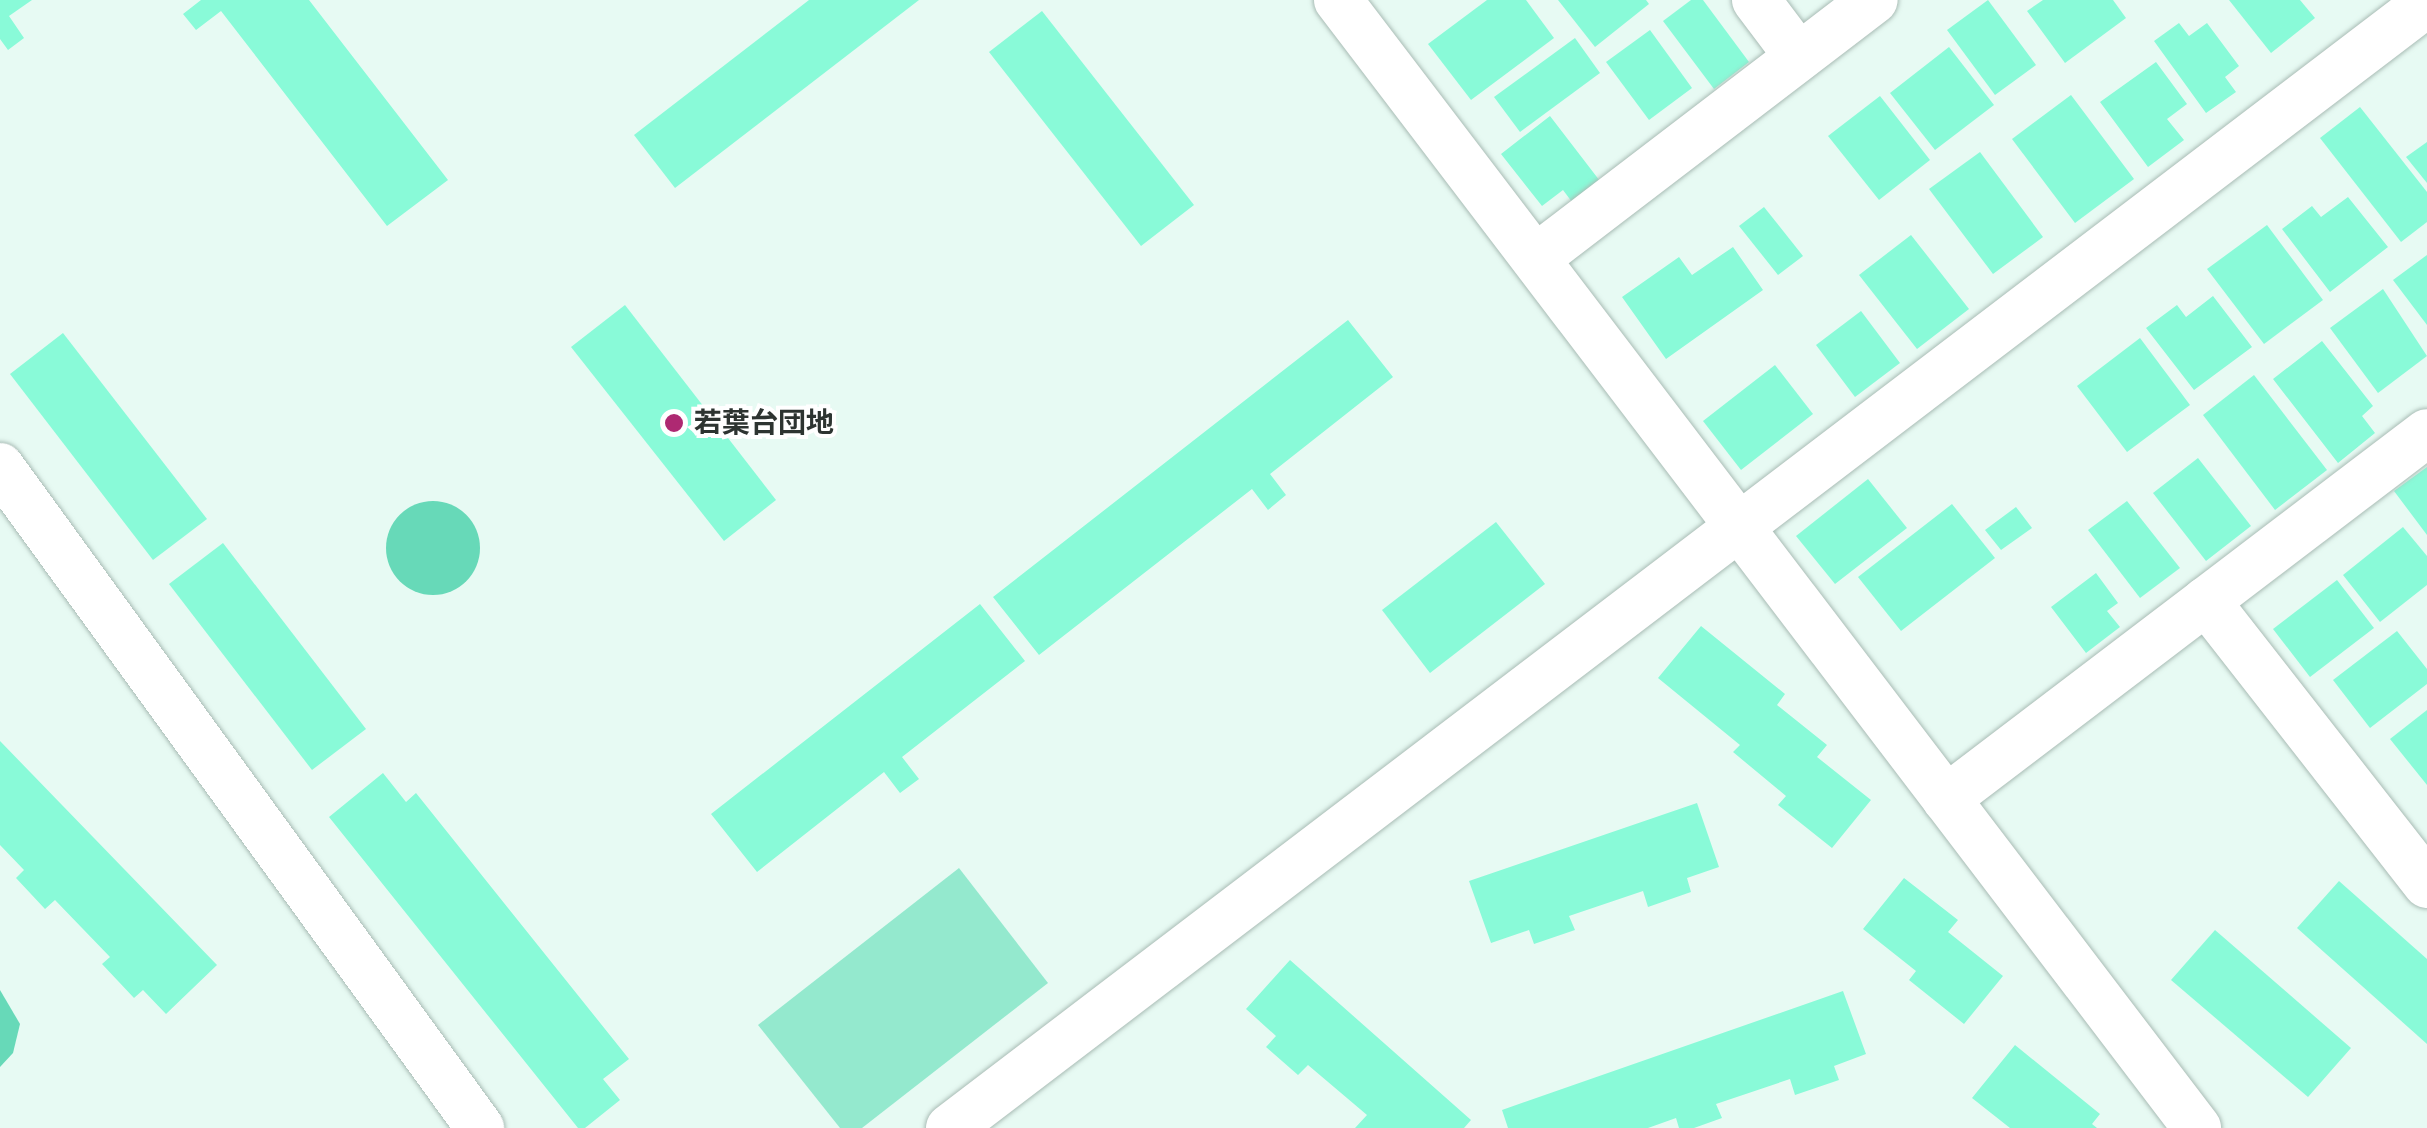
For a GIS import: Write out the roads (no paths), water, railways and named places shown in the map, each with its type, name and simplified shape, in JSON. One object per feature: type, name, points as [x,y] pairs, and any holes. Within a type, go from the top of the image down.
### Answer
[{"type":"street","points":[[1338,0],[2196,1128]]},
{"type":"street","points":[[1756,0],[1799,57]]},
{"type":"street","points":[[1536,258],[1874,0]]},
{"type":"street","points":[[950,1128],[2427,3]]},
{"type":"street","points":[[1946,799],[2427,432]]},
{"type":"street","points":[[0,467],[480,1128]]},
{"type":"street","points":[[2206,601],[2427,884]]},
{"type":"place","name":"若葉台団地","points":[[674,423]]}]
